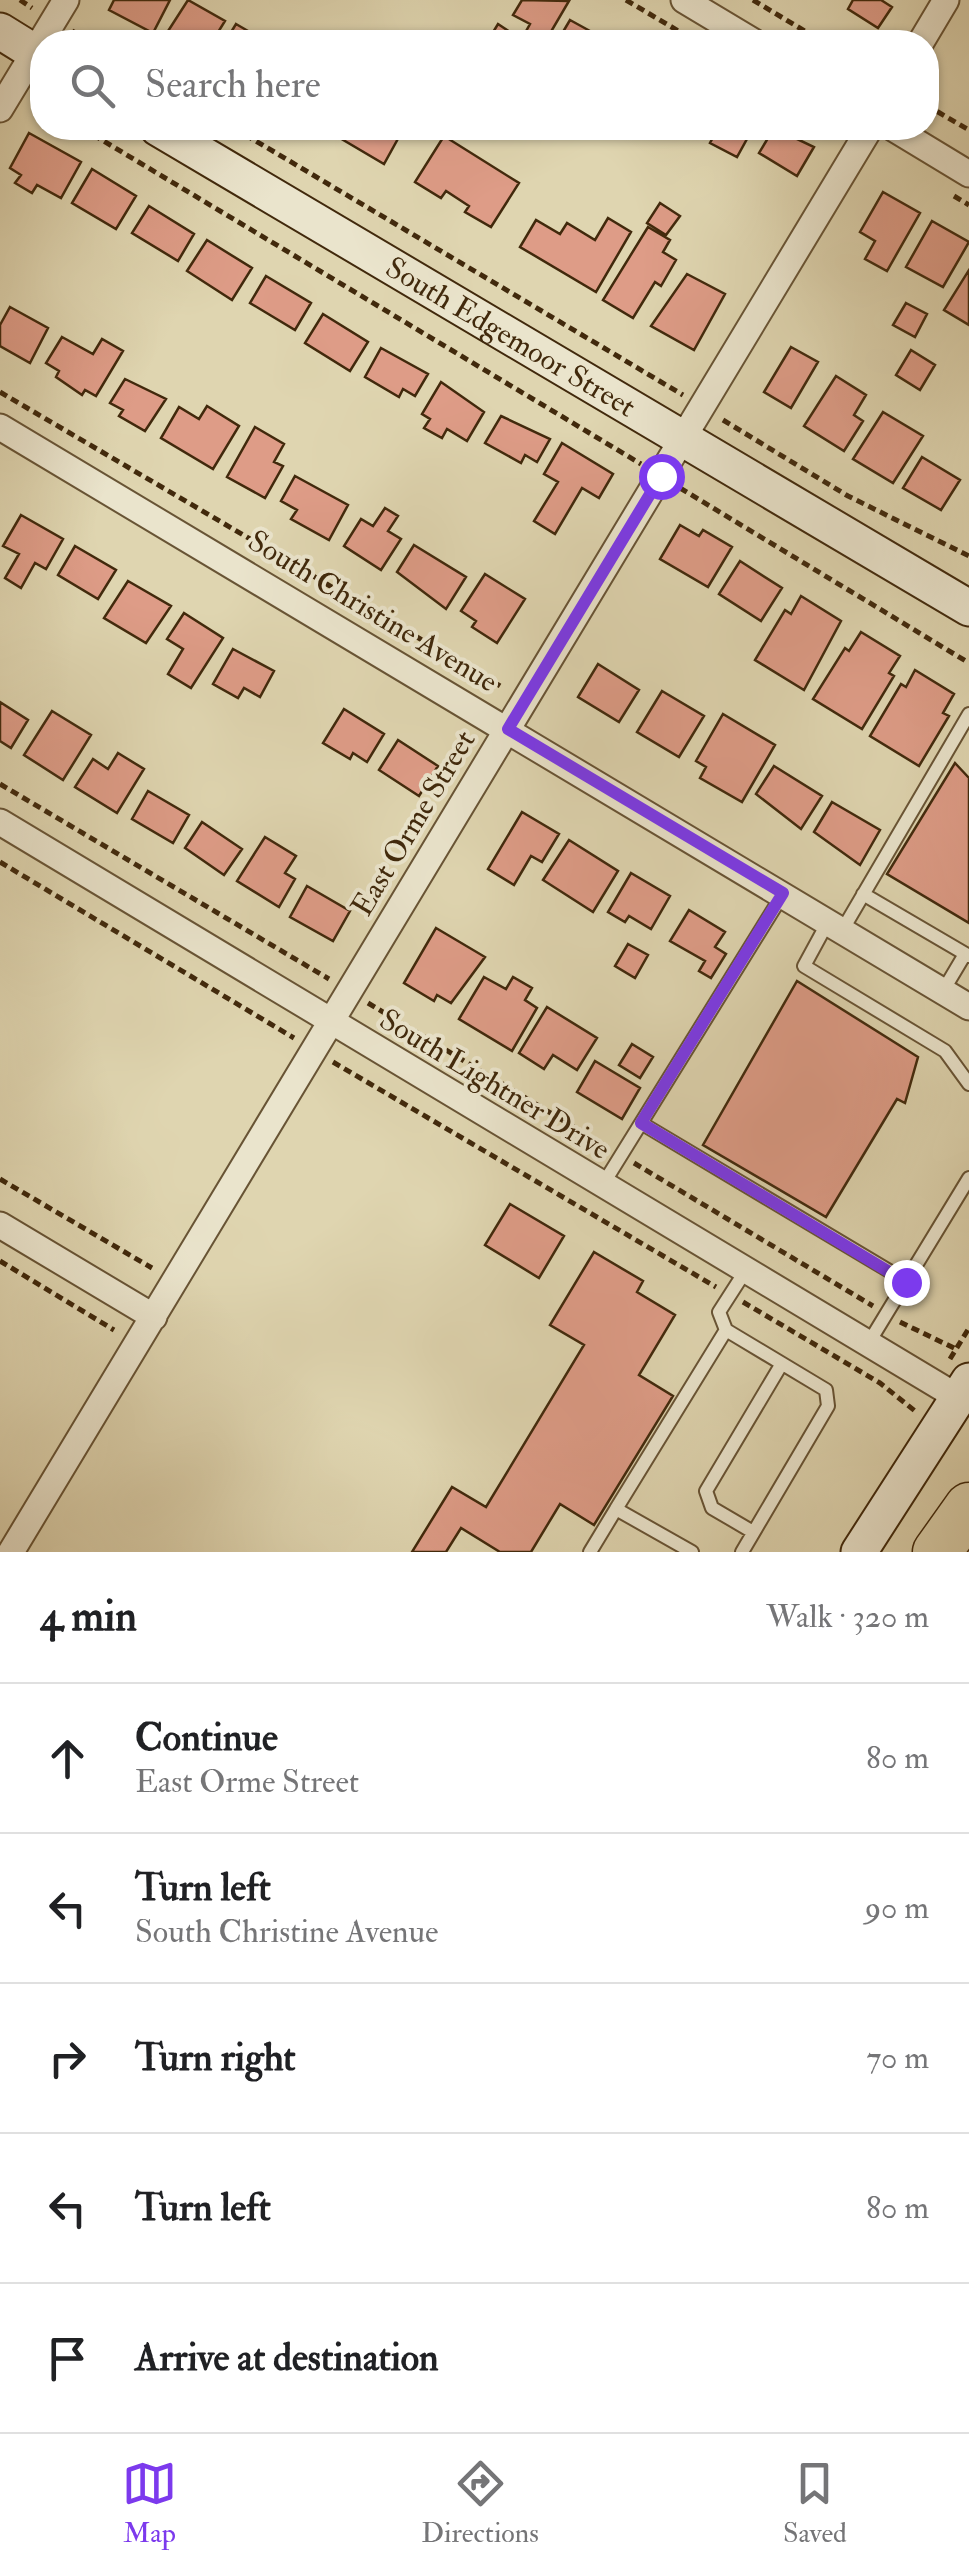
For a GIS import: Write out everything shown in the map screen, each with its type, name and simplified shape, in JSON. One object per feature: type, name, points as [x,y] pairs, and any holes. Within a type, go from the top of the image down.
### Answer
[{"type":"highway","points":[[937,1552],[969,1507]]},
{"type":"street","points":[[51,30],[66,0]]},
{"type":"street","points":[[684,0],[734,30]]},
{"type":"street","points":[[928,30],[946,0]]},
{"type":"street","points":[[0,31],[30,49]]},
{"type":"street","points":[[0,109],[30,67]]},
{"type":"street","name":"South Edgemoor Street","points":[[178,140],[682,442],[969,608]]},
{"type":"street","name":"East Orme Street","points":[[11,1552],[863,140]]},
{"type":"street","points":[[914,140],[969,174]]},
{"type":"street","name":"South Christine Avenue","points":[[0,427],[969,1007]]},
{"type":"street","name":"South Lightner Drive","points":[[0,822],[330,1024],[868,1344],[961,1376]]},
{"type":"street","points":[[0,1226],[154,1317]]},
{"type":"street","points":[[859,1552],[961,1376]]},
{"type":"lane","points":[[969,714],[864,894],[804,966],[945,1051],[969,1084]]},
{"type":"lane","points":[[602,1186],[783,893]]},
{"type":"lane","points":[[864,894],[967,955],[943,991]]},
{"type":"lane","points":[[641,1123],[906,1282]]},
{"type":"lane","points":[[868,1344],[969,1178]]},
{"type":"lane","points":[[742,1552],[828,1406],[826,1390],[726,1330],[720,1312],[746,1270]]},
{"type":"lane","points":[[590,1552],[726,1330]]},
{"type":"lane","points":[[753,1532],[712,1508],[706,1491],[781,1365]]},
{"type":"lane","points":[[616,1509],[692,1552]]},
{"type":"path","points":[[626,0],[677,30]]},
{"type":"path","points":[[753,0],[804,30]]},
{"type":"path","points":[[939,112],[969,130]]},
{"type":"path","points":[[102,140],[969,663]]},
{"type":"path","points":[[254,140],[848,496],[969,556]]},
{"type":"path","points":[[0,392],[502,687]]},
{"type":"path","points":[[0,784],[886,1314],[961,1376]]},
{"type":"path","points":[[0,862],[880,1383],[917,1413]]},
{"type":"path","points":[[0,1178],[152,1268]]},
{"type":"path","points":[[0,1261],[114,1330]]},
{"type":"building","points":[[114,0],[170,0],[155,30],[109,10]]},
{"type":"building","points":[[188,0],[225,21],[219,30],[169,30]]},
{"type":"building","points":[[522,0],[569,1],[552,30],[527,30],[530,24],[513,15]]},
{"type":"building","points":[[853,0],[881,0],[892,7],[878,28],[848,9]]},
{"type":"building","points":[[570,20],[588,30],[564,30]]},
{"type":"building","points":[[29,133],[30,140],[42,140],[81,162],[61,198],[37,185],[32,193],[15,183],[21,175],[10,168]]},
{"type":"building","points":[[343,140],[397,140],[384,164]]},
{"type":"building","points":[[441,140],[450,140],[519,183],[491,227],[465,212],[469,206],[446,191],[441,198],[415,182]]},
{"type":"building","points":[[712,140],[746,140],[737,157],[710,143]]},
{"type":"building","points":[[767,140],[799,140],[814,147],[797,176],[759,153]]},
{"type":"building","points":[[92,169],[136,196],[116,229],[72,203]]},
{"type":"building","points":[[883,192],[920,213],[887,271],[865,259],[875,241],[860,232]]},
{"type":"building","points":[[660,203],[680,216],[666,235],[647,223]]},
{"type":"building","points":[[149,206],[194,234],[178,261],[132,233]]},
{"type":"building","points":[[608,218],[631,232],[596,292],[520,247],[536,220],[560,234],[567,223],[595,240]]},
{"type":"building","points":[[932,221],[969,242],[943,287],[906,267]]},
{"type":"building","points":[[648,227],[670,240],[663,252],[676,260],[661,286],[655,282],[633,318],[603,300]]},
{"type":"building","points":[[207,240],[252,268],[232,300],[187,271]]},
{"type":"building","points":[[969,270],[969,325],[944,310]]},
{"type":"building","points":[[687,274],[725,294],[694,350],[651,326]]},
{"type":"building","points":[[266,276],[311,303],[295,330],[250,303]]},
{"type":"building","points":[[906,303],[927,314],[915,337],[893,325]]},
{"type":"building","points":[[10,307],[48,328],[30,363],[0,346],[0,325]]},
{"type":"building","points":[[323,314],[368,342],[350,371],[305,343]]},
{"type":"building","points":[[62,337],[93,354],[102,339],[123,351],[96,396],[85,390],[82,395],[56,377],[59,371],[46,363]]},
{"type":"building","points":[[791,347],[818,362],[791,408],[764,392]]},
{"type":"building","points":[[381,348],[428,374],[415,396],[403,389],[399,397],[365,377]]},
{"type":"building","points":[[911,350],[935,365],[920,390],[896,375]]},
{"type":"building","points":[[836,376],[866,395],[854,415],[863,421],[844,451],[804,426]]},
{"type":"building","points":[[125,379],[166,399],[145,431],[119,416],[123,410],[110,403]]},
{"type":"building","points":[[441,382],[484,412],[467,441],[447,429],[442,438],[424,428],[430,419],[422,414]]},
{"type":"building","points":[[207,406],[239,426],[213,469],[161,438],[179,407],[199,419]]},
{"type":"building","points":[[883,412],[923,436],[893,483],[853,459]]},
{"type":"building","points":[[501,416],[550,439],[537,462],[525,455],[521,463],[485,443]]},
{"type":"building","points":[[255,427],[284,444],[274,462],[283,466],[265,498],[227,477]]},
{"type":"building","points":[[562,443],[613,474],[599,498],[582,488],[555,534],[534,521],[558,482],[544,474]]},
{"type":"building","points":[[922,457],[960,480],[941,510],[903,488]]},
{"type":"building","points":[[295,476],[348,505],[329,540],[291,519],[297,510],[281,501]]},
{"type":"building","points":[[385,508],[398,516],[388,531],[401,539],[381,570],[344,546],[361,519],[373,526]]},
{"type":"building","points":[[21,515],[63,539],[46,569],[35,563],[21,588],[5,578],[19,554],[3,546]]},
{"type":"building","points":[[680,525],[699,536],[703,530],[732,547],[708,587],[660,559]]},
{"type":"building","points":[[414,545],[466,577],[446,609],[397,572]]},
{"type":"building","points":[[75,546],[116,570],[98,599],[58,575]]},
{"type":"building","points":[[740,561],[782,588],[761,621],[719,594]]},
{"type":"building","points":[[485,574],[525,599],[497,643],[472,627],[476,621],[461,611]]},
{"type":"building","points":[[128,581],[171,606],[146,643],[104,618]]},
{"type":"building","points":[[801,596],[841,621],[804,690],[755,660],[785,610],[791,614]]},
{"type":"building","points":[[184,613],[223,638],[191,688],[168,674],[183,649],[167,639]]},
{"type":"building","points":[[861,632],[900,656],[889,673],[894,676],[862,729],[813,699],[845,648],[849,651]]},
{"type":"building","points":[[233,649],[274,671],[260,697],[244,688],[238,698],[213,684]]},
{"type":"building","points":[[598,664],[639,690],[619,722],[578,697]]},
{"type":"building","points":[[915,670],[954,694],[943,713],[949,716],[919,766],[870,736],[901,684],[906,687]]},
{"type":"building","points":[[662,691],[704,716],[679,757],[637,732]]},
{"type":"building","points":[[0,702],[28,720],[11,748],[0,741]]},
{"type":"building","points":[[344,709],[384,734],[367,762],[353,753],[350,759],[323,743]]},
{"type":"building","points":[[52,711],[91,735],[63,780],[24,755]]},
{"type":"building","points":[[723,714],[775,745],[742,802],[700,778],[706,767],[696,761]]},
{"type":"building","points":[[398,740],[438,766],[419,796],[379,770]]},
{"type":"building","points":[[118,753],[144,769],[117,813],[75,787],[93,759],[108,769]]},
{"type":"building","points":[[955,763],[969,778],[969,923],[887,874]]},
{"type":"building","points":[[774,766],[822,796],[801,829],[756,794]]},
{"type":"building","points":[[148,791],[189,815],[173,843],[132,819]]},
{"type":"building","points":[[832,802],[880,830],[860,865],[814,832]]},
{"type":"building","points":[[522,812],[559,834],[542,862],[531,856],[514,885],[488,869]]},
{"type":"building","points":[[202,822],[242,849],[224,875],[185,848]]},
{"type":"building","points":[[265,837],[296,856],[285,873],[295,879],[279,907],[237,881]]},
{"type":"building","points":[[569,840],[618,871],[593,912],[543,880]]},
{"type":"building","points":[[631,873],[670,896],[651,929],[629,916],[625,922],[608,912]]},
{"type":"building","points":[[307,886],[350,911],[333,941],[290,917]]},
{"type":"building","points":[[689,910],[725,932],[715,947],[726,954],[711,978],[699,971],[705,961],[670,941]]},
{"type":"building","points":[[436,928],[485,957],[451,1003],[437,995],[434,1001],[404,983]]},
{"type":"building","points":[[628,944],[648,955],[635,978],[615,966]]},
{"type":"building","points":[[484,977],[506,989],[513,977],[532,988],[525,1000],[537,1008],[512,1051],[459,1019]]},
{"type":"building","points":[[797,981],[918,1057],[905,1103],[897,1099],[826,1217],[703,1145]]},
{"type":"building","points":[[547,1007],[597,1038],[577,1070],[553,1055],[544,1069],[519,1053]]},
{"type":"building","points":[[632,1044],[653,1057],[640,1078],[619,1065]]},
{"type":"building","points":[[595,1061],[640,1088],[622,1119],[577,1092]]},
{"type":"building","points":[[510,1204],[564,1236],[539,1278],[485,1245]]},
{"type":"building","points":[[594,1252],[643,1281],[637,1292],[675,1315],[639,1375],[673,1396],[594,1525],[560,1504],[531,1552],[500,1552],[461,1528],[446,1552],[412,1552],[452,1487],[486,1507],[584,1345],[550,1325]]},
{"type":"route","points":[[661,476],[508,729],[783,893],[641,1123],[906,1282]]}]
